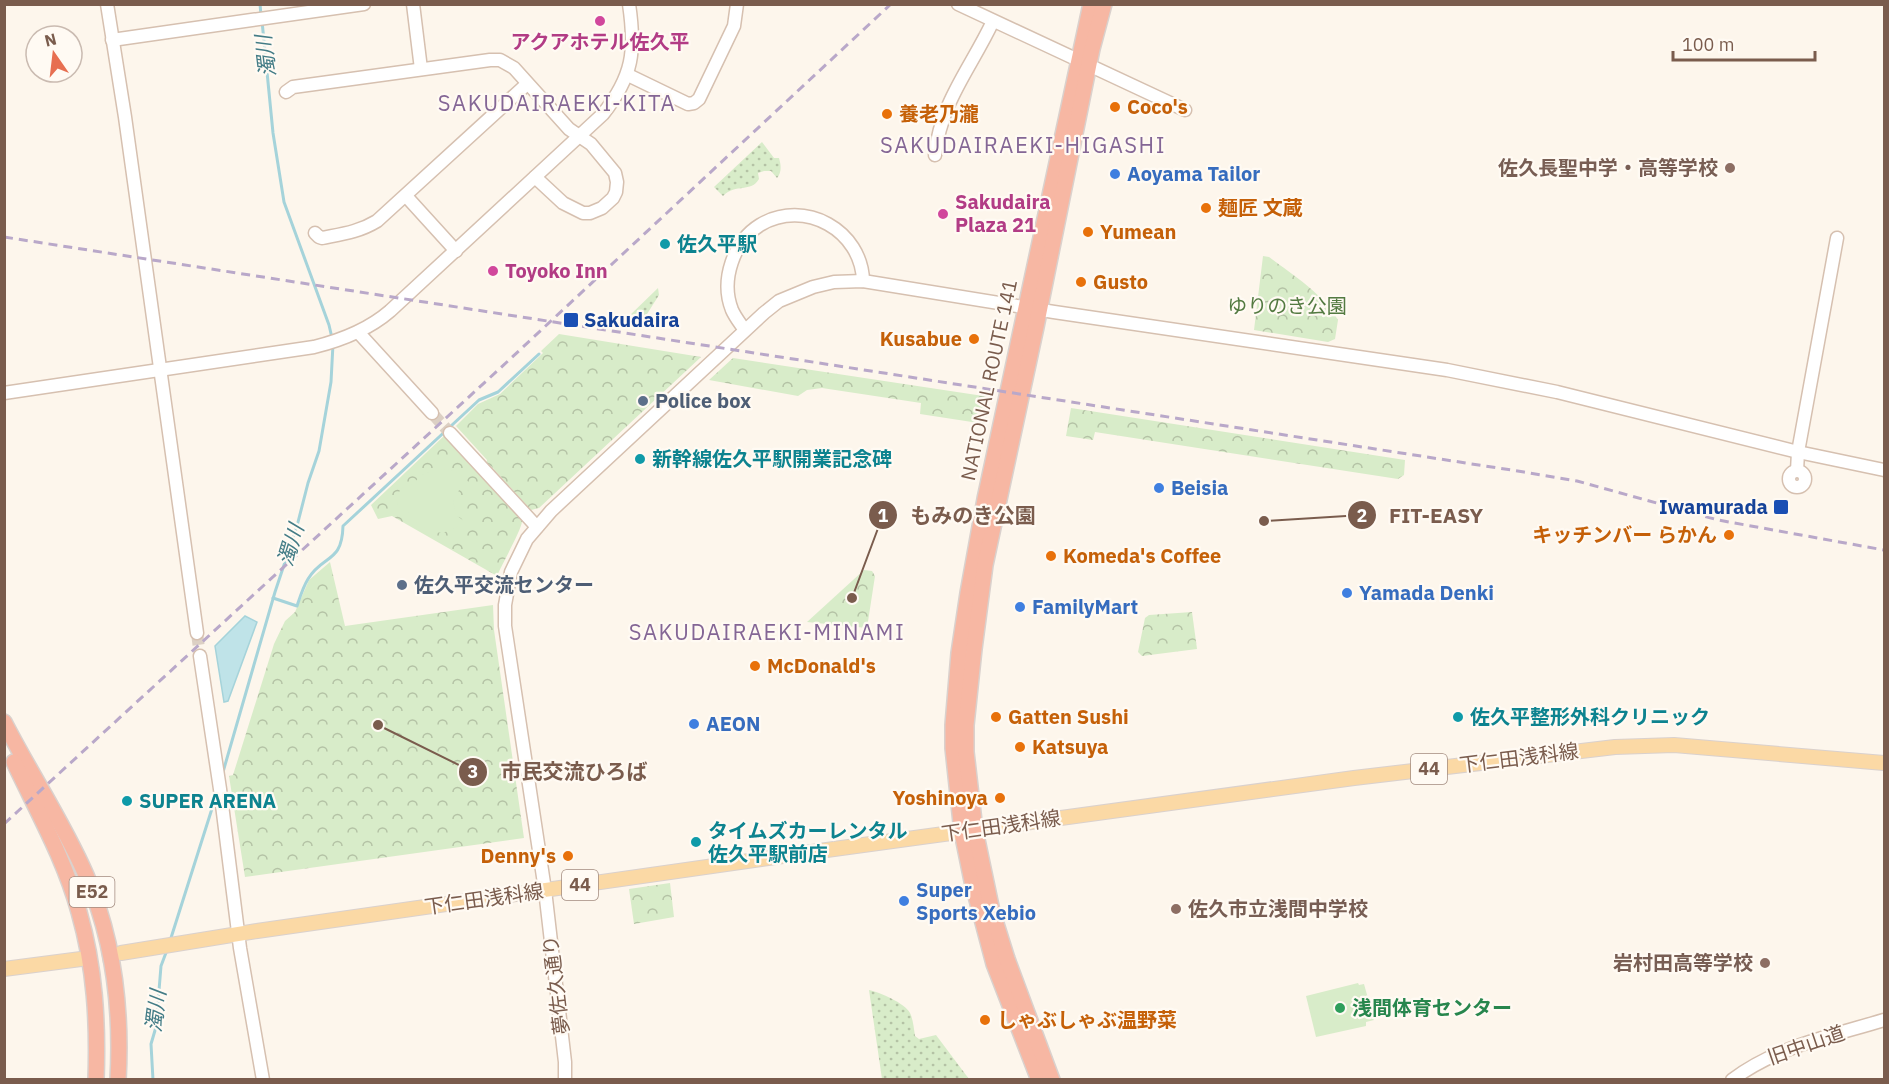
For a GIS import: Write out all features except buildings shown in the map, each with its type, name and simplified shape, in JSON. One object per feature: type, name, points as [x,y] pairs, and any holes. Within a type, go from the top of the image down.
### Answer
[{"type":"highway","name":"NATIONAL ROUTE 141","points":[[1039,1080],[987,943],[972,880],[969,831],[953,725],[959,653],[983,509],[1033,308],[1084,63],[1091,4]]},
{"type":"highway","name":"NATIONAL ROUTE 141","points":[[1084,63],[1104,4]]},
{"type":"highway","name":"E52","points":[[4,722],[74,851],[98,907],[114,967],[120,1048],[118,1080]]},
{"type":"highway","name":"E52","points":[[4,742],[54,846],[79,912],[92,969],[95,995],[96,1080]]},
{"type":"highway","name":"NATIONAL ROUTE 141","points":[[969,831],[983,872],[1001,940],[1052,1080]]},
{"type":"main road","name":"下仁田浅科線","points":[[121,953],[544,890],[969,831],[1343,780],[1641,745],[1684,745],[1884,763]]},
{"type":"main road","points":[[4,969],[81,959]]},
{"type":"street","points":[[107,4],[125,117],[197,633]]},
{"type":"street","points":[[112,40],[364,4]]},
{"type":"street","points":[[413,4],[422,69]]},
{"type":"street","points":[[4,393],[322,345],[358,332],[386,315],[603,114],[628,75],[633,44],[629,4]]},
{"type":"street","points":[[628,75],[688,104],[694,103],[699,99],[734,26],[737,4]]},
{"type":"street","points":[[958,4],[1185,110]]},
{"type":"street","points":[[935,155],[937,137],[946,106],[993,21]]},
{"type":"street","points":[[286,92],[293,87],[500,60],[514,68],[569,129],[591,144],[615,173],[617,188],[614,198],[596,212],[590,213],[576,211],[563,204],[536,177]]},
{"type":"street","points":[[315,232],[322,238],[359,231],[377,221],[527,84]]},
{"type":"street","points":[[406,196],[456,251]]},
{"type":"street","points":[[744,329],[729,301],[730,270],[736,251],[759,226],[767,222],[795,216],[814,218],[832,225],[846,236],[854,247],[863,266],[863,281]]},
{"type":"street","points":[[1797,471],[1798,452],[1837,237]]},
{"type":"street","name":"夢佐久通り","points":[[565,1080],[565,1062],[544,890],[504,617],[511,572],[519,553],[537,527],[744,329],[779,301],[795,293],[834,282],[863,281],[1448,369],[1557,392],[1798,452],[1884,470]]},
{"type":"street","points":[[358,332],[432,413]]},
{"type":"street","points":[[450,433],[537,527]]},
{"type":"street","points":[[200,656],[238,935],[263,1080]]},
{"type":"street","name":"旧中山道","points":[[1732,1080],[1758,1062],[1789,1048],[1884,1020]]},
{"type":"green space","points":[[762,142],[774,158],[779,158],[781,168],[777,178],[771,171],[758,173],[759,179],[752,186],[733,190],[723,196],[714,187]]},
{"type":"green space","name":"ゆりのき公園","points":[[1263,256],[1269,257],[1288,271],[1324,301],[1338,320],[1335,339],[1328,342],[1254,330]]},
{"type":"green space","points":[[658,288],[659,295],[642,322],[626,319]]},
{"type":"green space","points":[[559,334],[701,357],[539,508],[531,510],[491,466],[489,484],[522,521],[497,576],[392,516],[378,519],[371,505],[445,435],[484,478],[487,460],[456,426],[478,404],[500,394],[543,353],[541,351]]},
{"type":"green space","points":[[733,358],[990,397],[985,424],[920,414],[921,403],[822,388],[807,390],[798,396],[709,380]]},
{"type":"green space","points":[[1071,408],[1405,460],[1404,475],[1398,479],[1095,432],[1093,440],[1066,436]]},
{"type":"green space","points":[[436,469],[455,472],[469,483],[461,487],[453,500],[456,515],[464,521],[454,529],[443,532],[425,529],[411,514],[401,510],[397,503],[400,489],[413,484],[421,475]]},
{"type":"green space","points":[[330,562],[345,626],[493,605],[494,630],[524,838],[245,877],[229,776],[233,775],[274,644],[285,621],[295,612],[309,580]]},
{"type":"green space","points":[[864,570],[872,571],[875,576],[867,628],[807,622]]},
{"type":"green space","points":[[1192,612],[1197,649],[1142,656],[1138,652],[1145,618],[1149,615]]},
{"type":"green space","points":[[670,883],[674,917],[634,924],[629,889]]},
{"type":"green space","name":"浅間体育センター","points":[[1358,983],[1359,985],[1364,984],[1374,1020],[1366,1022],[1366,1026],[1316,1037],[1306,996]]},
{"type":"green space","points":[[869,990],[903,1005],[912,1018],[915,1036],[919,1039],[936,1035],[969,1079],[882,1079]]},
{"type":"water","points":[[245,616],[257,622],[228,701],[224,702],[215,646]]},
{"type":"waterway","name":"濁川","points":[[260,4],[261,15]]},
{"type":"waterway","name":"濁川","points":[[262,21],[273,133],[284,202],[332,338]]},
{"type":"waterway","name":"濁川","points":[[223,772],[319,451],[331,382],[333,344]]},
{"type":"waterway","points":[[273,598],[297,606],[308,579],[339,547],[343,526],[479,400],[498,392],[539,354]]},
{"type":"waterway","name":"濁川","points":[[170,941],[216,796]]},
{"type":"waterway","name":"濁川","points":[[153,1080],[151,1044],[156,1027],[161,966],[167,950]]},
{"type":"tunnel","points":[[432,413],[450,433]]},
{"type":"tunnel","points":[[197,633],[200,656]]},
{"type":"tunnel","points":[[81,959],[121,953]]},
{"type":"railway","points":[[4,824],[508,361],[891,4]]},
{"type":"railway","points":[[4,237],[1524,472],[1577,481],[1718,520],[1884,550]]},
{"type":"place","name":"アクアホテル佐久平","points":[[600,21]]},
{"type":"place","name":"Coco's","points":[[1115,107]]},
{"type":"place","name":"養老乃瀧","points":[[887,114]]},
{"type":"place","name":"佐久長聖中学・高等学校","points":[[1730,168]]},
{"type":"place","name":"Aoyama Tailor","points":[[1115,174]]},
{"type":"place","name":"麺匠 文蔵","points":[[1206,208]]},
{"type":"place","name":"Sakudaira Plaza 21","points":[[943,214]]},
{"type":"place","name":"Yumean","points":[[1088,232]]},
{"type":"place","name":"佐久平駅","points":[[665,244]]},
{"type":"place","name":"Toyoko Inn","points":[[493,271]]},
{"type":"place","name":"Gusto","points":[[1081,282]]},
{"type":"place","name":"Sakudaira","points":[[571,320]]},
{"type":"place","name":"Kusabue","points":[[974,339]]},
{"type":"place","name":"Police box","points":[[643,401]]},
{"type":"place","name":"新幹線佐久平駅開業記念碑","points":[[640,459]]},
{"type":"place","name":"Beisia","points":[[1159,488]]},
{"type":"place","name":"Iwamurada","points":[[1781,507]]},
{"type":"place","name":"FIT-EASY","points":[[1264,521]]},
{"type":"place","name":"キッチンバー らかん","points":[[1729,535]]},
{"type":"place","name":"Komeda's Coffee","points":[[1051,556]]},
{"type":"place","name":"佐久平交流センター","points":[[402,585]]},
{"type":"place","name":"Yamada Denki","points":[[1347,593]]},
{"type":"place","name":"もみのき公園","points":[[852,598]]},
{"type":"place","name":"FamilyMart","points":[[1020,607]]},
{"type":"place","name":"McDonald's","points":[[755,666]]},
{"type":"place","name":"Gatten Sushi","points":[[996,717]]},
{"type":"place","name":"佐久平整形外科クリニック","points":[[1458,717]]},
{"type":"place","name":"AEON","points":[[694,724]]},
{"type":"place","name":"市民交流ひろば","points":[[378,725]]},
{"type":"place","name":"Katsuya","points":[[1020,747]]},
{"type":"place","name":"Yoshinoya","points":[[1000,798]]},
{"type":"place","name":"SUPER ARENA","points":[[127,801]]},
{"type":"place","name":"タイムズカーレンタル 佐久平駅前店","points":[[696,842]]},
{"type":"place","name":"Denny's","points":[[568,856]]},
{"type":"place","name":"Super Sports Xebio","points":[[904,901]]},
{"type":"place","name":"佐久市立浅間中学校","points":[[1176,909]]},
{"type":"place","name":"岩村田高等学校","points":[[1765,963]]},
{"type":"place","name":"浅間体育センター","points":[[1340,1008]]},
{"type":"place","name":"しゃぶしゃぶ温野菜","points":[[985,1020]]},
{"type":"district","name":"SAKUDAIRAEKI-KITA","points":[[557,103]]},
{"type":"district","name":"SAKUDAIRAEKI-HIGASHI","points":[[1023,145]]},
{"type":"district","name":"SAKUDAIRAEKI-MINAMI","points":[[767,632]]}]
